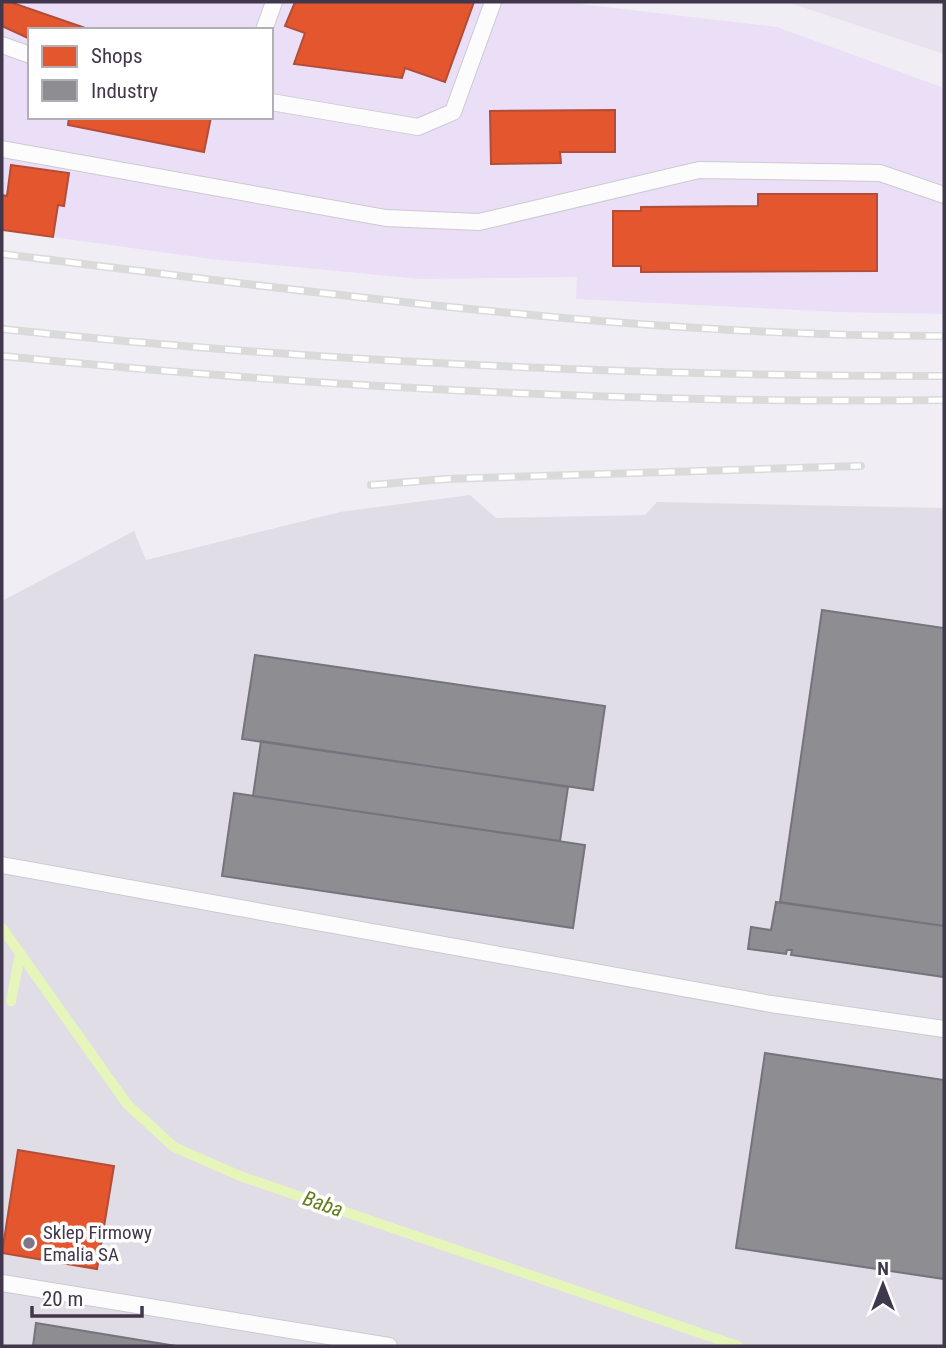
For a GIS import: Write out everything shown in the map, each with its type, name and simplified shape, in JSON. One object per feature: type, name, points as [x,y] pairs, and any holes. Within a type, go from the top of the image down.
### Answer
[{"type":"lane","points":[[265,28],[274,2]]},
{"type":"lane","points":[[273,102],[418,127],[453,112],[494,2]]},
{"type":"lane","points":[[2,45],[28,54]]},
{"type":"lane","points":[[2,149],[386,218],[479,222],[699,170],[880,173],[944,195]]},
{"type":"lane","points":[[2,865],[771,1004],[944,1029]]},
{"type":"lane","points":[[2,1283],[389,1346]]},
{"type":"shaded area","points":[[2,2],[563,2],[777,27],[944,88],[944,314],[839,312],[576,299],[577,277],[420,279],[211,259],[2,230]]},
{"type":"shaded area","points":[[787,2],[944,2],[944,54]]},
{"type":"shaded area","points":[[470,495],[496,518],[645,515],[657,502],[944,508],[944,1346],[2,1346],[2,601],[134,531],[146,560],[340,512]]},
{"type":"building: Shops","points":[[2,2],[10,2],[85,28],[28,28],[28,38],[2,26]]},
{"type":"building: Shops","points":[[295,2],[474,2],[445,82],[405,68],[402,78],[294,64],[305,33],[285,26]]},
{"type":"building: Shops","points":[[615,110],[615,152],[560,152],[561,163],[491,164],[490,111]]},
{"type":"building: Shops","points":[[69,119],[211,119],[204,152],[68,125]]},
{"type":"building: Shops","points":[[11,165],[69,173],[64,206],[58,205],[53,237],[2,230],[2,195],[7,196]]},
{"type":"building: Shops","points":[[758,194],[877,194],[877,271],[641,272],[641,266],[613,266],[613,211],[641,211],[641,207],[758,206]]},
{"type":"building: Shops","points":[[18,1150],[114,1166],[97,1269],[2,1253]]},
{"type":"building: Industry","points":[[822,610],[944,628],[944,926],[780,902]]},
{"type":"building: Industry","points":[[255,655],[605,706],[593,790],[242,739]]},
{"type":"building: Industry","points":[[261,741],[568,787],[560,841],[253,796]]},
{"type":"building: Industry","points":[[234,793],[585,845],[573,928],[222,876]]},
{"type":"building: Industry","points":[[776,902],[944,926],[944,977],[791,955],[792,950],[787,950],[786,954],[748,949],[751,927],[771,930]]},
{"type":"building: Industry","points":[[765,1053],[944,1080],[944,1279],[736,1248]]},
{"type":"building: Industry","points":[[36,1323],[176,1346],[33,1346]]},
{"type":"waterway","name":"Baba","points":[[2,928],[127,1104],[174,1147],[240,1176],[738,1346]]},
{"type":"waterway","points":[[11,1001],[20,954]]},
{"type":"railway","points":[[2,254],[354,297],[590,320],[708,329],[944,336]]},
{"type":"railway","points":[[2,329],[237,350],[472,365],[708,373],[944,376]]},
{"type":"railway","points":[[2,356],[237,377],[473,391],[708,399],[944,400]]},
{"type":"railway","points":[[371,485],[446,479],[861,466]]},
{"type":"place","name":"Sklep Firmowy Emalia SA","points":[[29,1243]]}]
